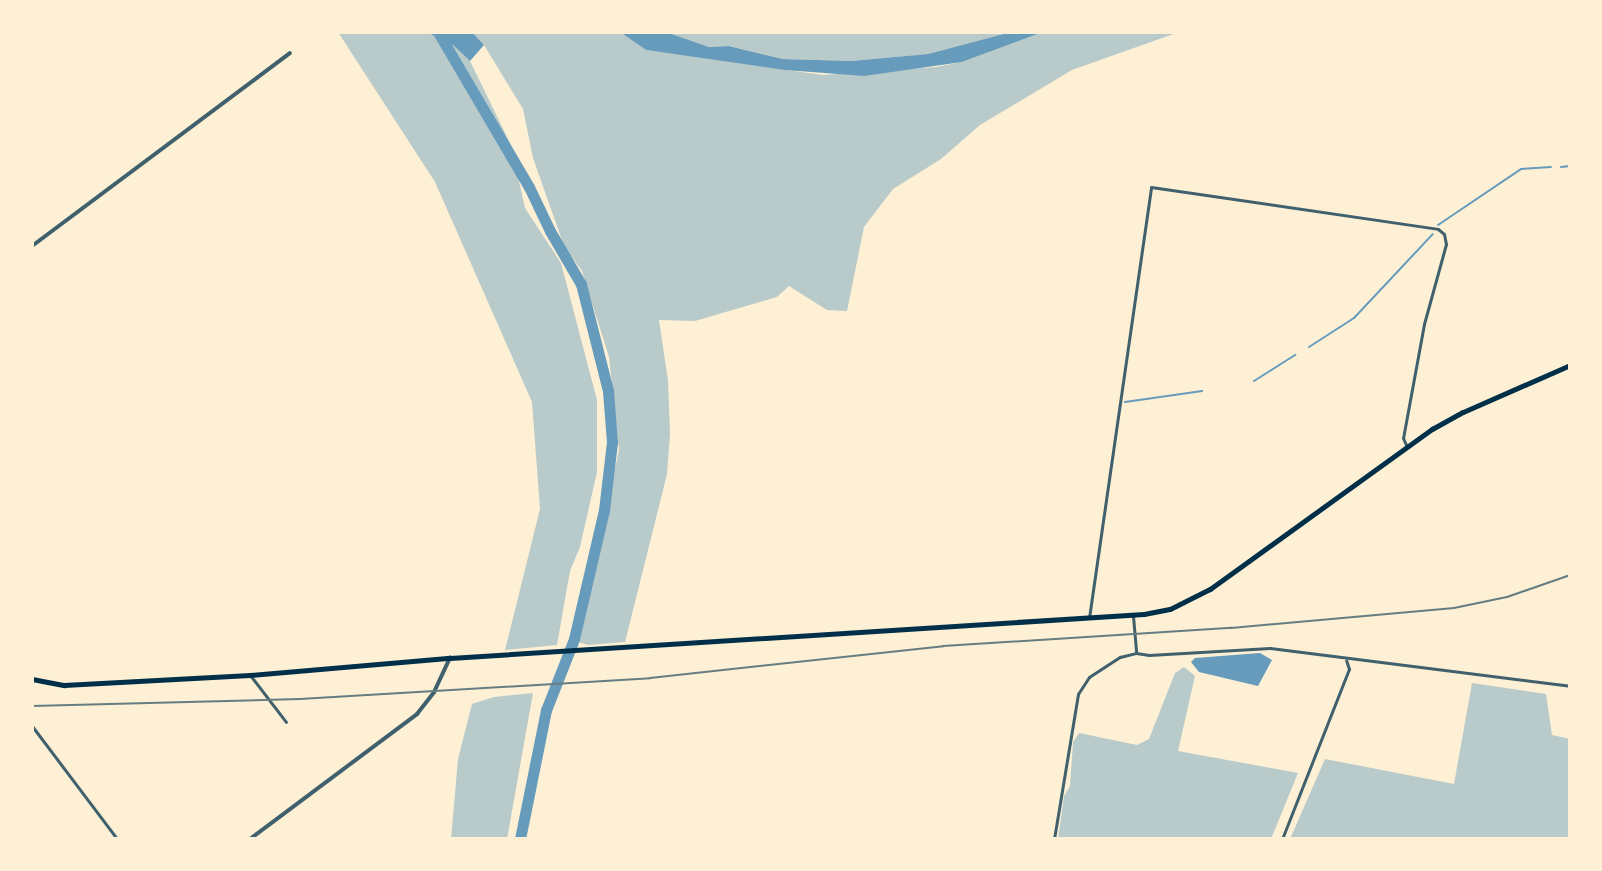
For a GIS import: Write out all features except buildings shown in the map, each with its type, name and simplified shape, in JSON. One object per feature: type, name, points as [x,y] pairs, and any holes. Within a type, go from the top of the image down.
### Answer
[{"type":"main road","points":[[32,679],[64,685],[250,675],[450,658],[1133,616],[1170,609],[1210,589],[1407,447],[1463,412],[1570,365]]},
{"type":"street","points":[[32,246],[290,53]]},
{"type":"street","points":[[1089,619],[1151,187],[1438,229],[1444,234],[1446,244],[1424,324],[1403,438],[1407,447]]},
{"type":"street","points":[[1133,616],[1136,653]]},
{"type":"street","points":[[1054,839],[1078,694],[1089,677],[1120,657],[1136,653],[1149,655],[1270,648],[1570,686]]},
{"type":"street","points":[[250,839],[417,714],[434,692],[450,658]]},
{"type":"street","points":[[1282,839],[1349,669],[1346,660]]},
{"type":"street","points":[[250,675],[286,722]]},
{"type":"street","points":[[32,726],[117,839]]},
{"type":"shaded area","points":[[338,32],[426,32],[453,45],[470,61],[511,145],[525,208],[561,263],[597,400],[597,472],[580,547],[570,571],[557,645],[505,650],[540,509],[532,402],[435,182]]},
{"type":"shaded area","points":[[472,32],[620,32],[646,50],[823,75],[936,67],[962,62],[1043,32],[1179,32],[1072,70],[980,125],[941,159],[893,189],[864,227],[847,311],[827,310],[789,286],[777,297],[695,321],[659,320],[668,381],[670,434],[667,474],[625,642],[588,645],[578,642],[619,450],[609,357],[582,271],[564,246],[533,158],[523,109],[484,45]]},
{"type":"shaded area","points":[[666,32],[1011,32],[928,54],[851,61],[783,59],[730,46],[709,47]]},
{"type":"shaded area","points":[[1184,667],[1195,676],[1178,751],[1298,773],[1271,839],[1058,839],[1064,796],[1070,786],[1073,742],[1079,733],[1137,745],[1149,739],[1175,673]]},
{"type":"shaded area","points":[[1472,683],[1546,694],[1552,735],[1570,739],[1570,839],[1290,839],[1325,759],[1454,784]]},
{"type":"shaded area","points":[[533,693],[507,839],[451,839],[458,759],[472,704],[494,697]]},
{"type":"water","points":[[426,32],[472,32],[484,45],[470,61],[453,45]]},
{"type":"water","points":[[620,32],[666,32],[709,47],[729,46],[783,59],[851,61],[928,54],[1011,32],[1043,32],[962,62],[864,76],[785,70],[646,50]]},
{"type":"water","points":[[1260,653],[1272,660],[1258,686],[1199,672],[1191,662],[1195,658]]},
{"type":"waterway","points":[[438,32],[529,187],[581,284],[608,391],[612,442],[604,510],[574,639],[546,710],[520,839]]},
{"type":"waterway","points":[[1561,167],[1570,166]]},
{"type":"waterway","points":[[1438,225],[1521,169],[1551,167]]},
{"type":"waterway","points":[[1309,347],[1354,318],[1433,234]]},
{"type":"waterway","points":[[1254,381],[1295,355]]},
{"type":"waterway","points":[[1125,402],[1202,391]]},
{"type":"railway","points":[[32,706],[300,699],[650,678],[943,646],[1231,628],[1454,608],[1507,597],[1570,575]]}]
